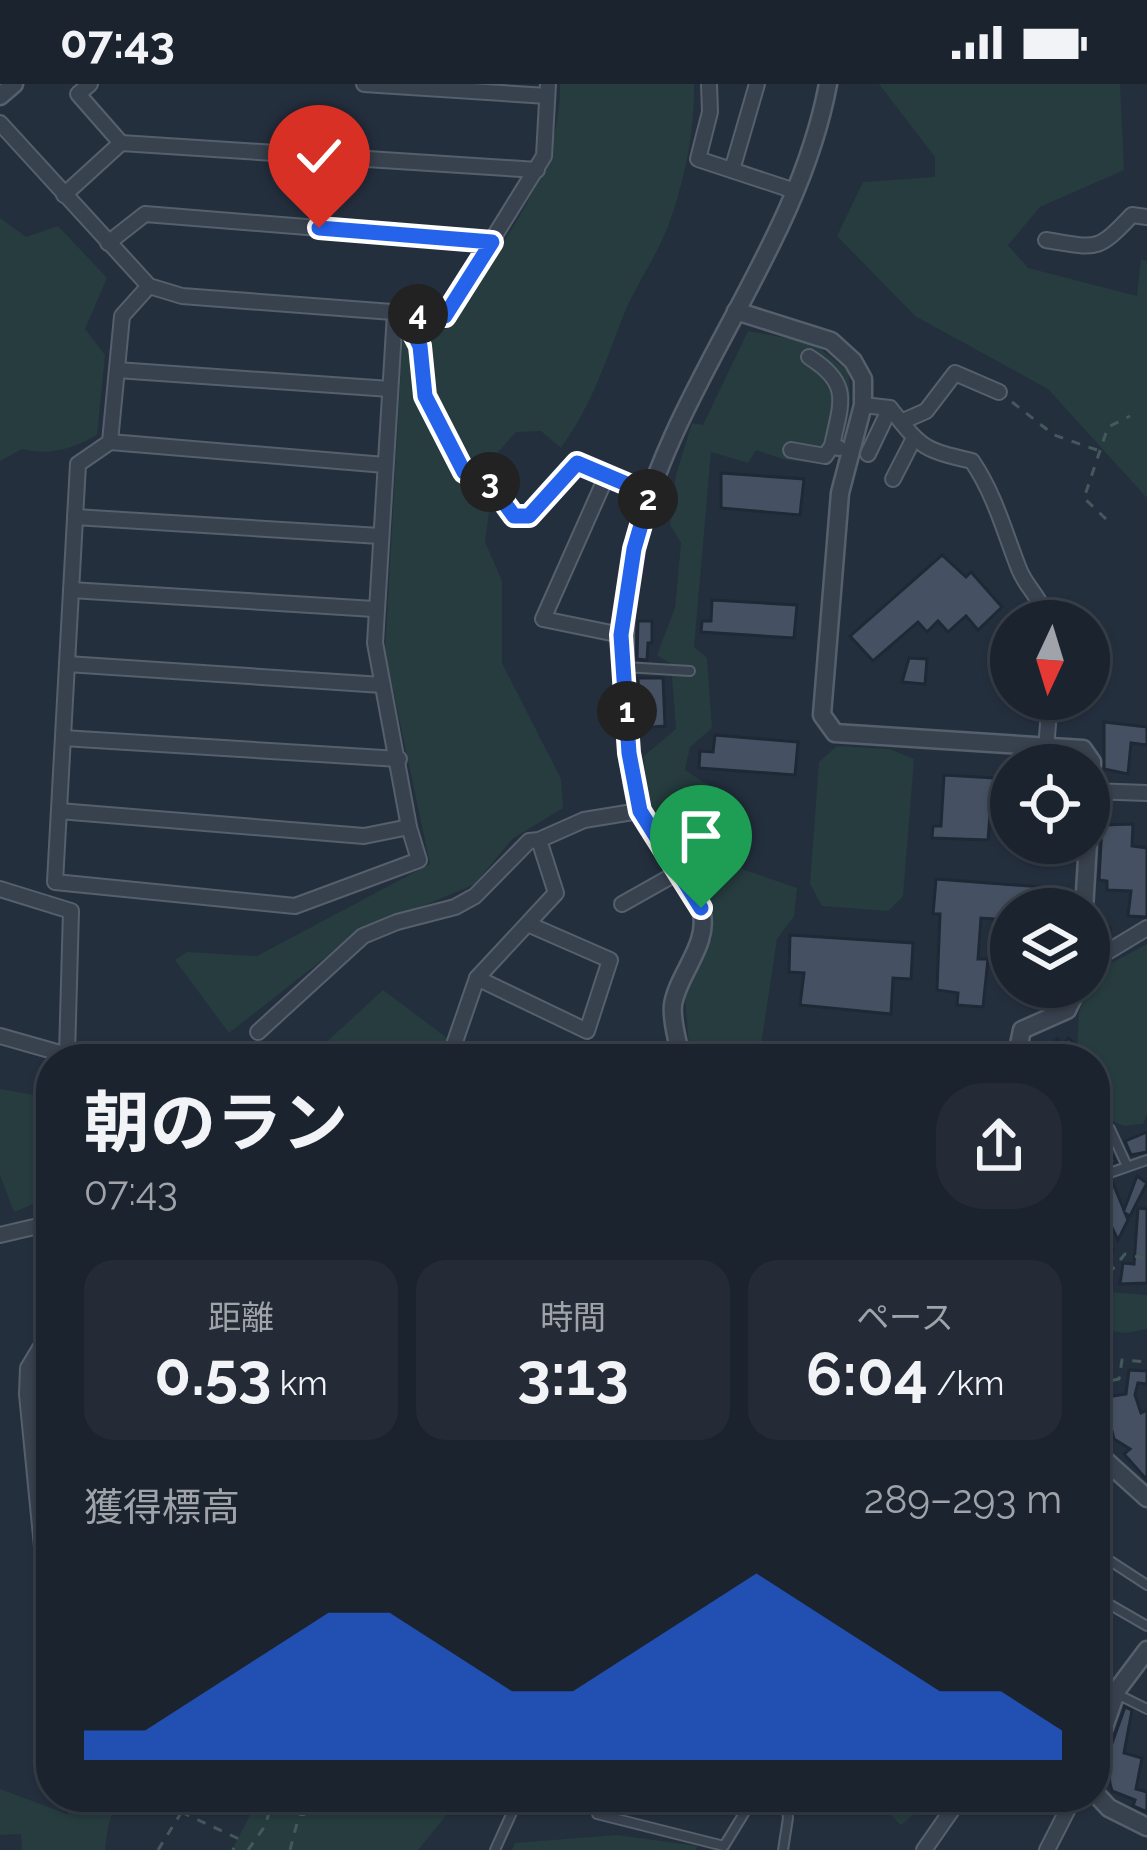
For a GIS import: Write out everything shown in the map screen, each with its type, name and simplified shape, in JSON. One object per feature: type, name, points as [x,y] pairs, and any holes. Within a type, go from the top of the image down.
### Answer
[{"type":"street","points":[[0,96],[14,84]]},
{"type":"street","points":[[90,84],[78,94],[121,143],[538,170]]},
{"type":"street","points":[[0,123],[149,286],[182,296],[445,316],[538,170],[544,156],[547,90],[364,84]]},
{"type":"street","points":[[709,84],[710,112],[698,159],[795,191]]},
{"type":"street","points":[[732,170],[757,84]]},
{"type":"street","points":[[678,1044],[673,1000],[690,968],[703,921],[701,908],[640,811],[629,753],[621,635],[634,549],[650,494],[795,191],[827,84]]},
{"type":"street","points":[[64,195],[121,143]]},
{"type":"street","points":[[1046,240],[1094,247],[1106,242],[1132,215],[1146,213]]},
{"type":"street","points":[[108,243],[145,214],[492,242]]},
{"type":"street","points":[[110,442],[122,316],[149,286]]},
{"type":"street","points":[[736,311],[831,341],[854,362],[863,379],[863,405],[840,493],[822,715],[835,733],[990,745]]},
{"type":"street","points":[[385,465],[110,442],[78,464],[55,883],[295,907],[419,860],[382,685],[374,609],[399,313]]},
{"type":"street","points":[[808,357],[831,371],[843,397],[850,450]]},
{"type":"street","points":[[117,370],[390,389]]},
{"type":"street","points":[[901,422],[926,410],[955,373],[999,392]]},
{"type":"street","points":[[863,405],[890,408],[913,440],[940,453],[972,460],[992,490],[1022,577],[1041,600]]},
{"type":"street","points":[[791,450],[825,456],[850,450],[890,408]]},
{"type":"street","points":[[893,479],[913,440]]},
{"type":"street","points":[[577,463],[650,494]]},
{"type":"street","points":[[607,475],[543,619],[621,635]]},
{"type":"street","points":[[75,517],[380,536]]},
{"type":"street","points":[[71,590],[374,609]]},
{"type":"street","points":[[67,664],[382,685]]},
{"type":"street","points":[[63,738],[399,759]]},
{"type":"street","points":[[1110,792],[1147,794]]},
{"type":"street","points":[[59,811],[364,836],[409,827]]},
{"type":"street","points":[[258,1032],[363,935],[476,896],[529,841],[584,820],[640,811]]},
{"type":"street","points":[[455,1044],[486,964],[530,925],[556,893],[539,841]]},
{"type":"street","points":[[622,904],[677,873]]},
{"type":"street","points":[[0,889],[70,911],[67,1044]]},
{"type":"street","points":[[477,978],[587,1031],[610,961],[530,925]]},
{"type":"street","points":[[1110,950],[1147,928]]},
{"type":"street","points":[[1019,1044],[1022,1030],[1068,1008]]},
{"type":"street","points":[[0,1036],[36,1046]]},
{"type":"street","points":[[0,1235],[36,1227]]},
{"type":"street","points":[[36,1355],[28,1368],[27,1394],[36,1478]]},
{"type":"street","points":[[27,1394],[36,1393]]},
{"type":"street","points":[[1110,1465],[1147,1498]]},
{"type":"street","points":[[1110,1710],[1116,1693],[1147,1650]]},
{"type":"street","points":[[1110,1808],[1147,1827]]},
{"type":"street","points":[[924,1850],[951,1812]]},
{"type":"street","points":[[1047,1850],[1066,1812]]},
{"type":"lane","points":[[623,667],[690,670]]},
{"type":"lane","points":[[1110,1129],[1127,1166]]},
{"type":"lane","points":[[1110,1173],[1147,1160]]},
{"type":"lane","points":[[1110,1561],[1147,1585]]},
{"type":"lane","points":[[1110,1605],[1147,1626]]},
{"type":"lane","points":[[1116,1693],[1147,1709]]},
{"type":"lane","points":[[495,1850],[512,1812]]},
{"type":"lane","points":[[597,1812],[724,1846],[745,1812]]},
{"type":"lane","points":[[783,1850],[787,1812]]},
{"type":"path","points":[[399,313],[420,346],[425,396],[464,472],[502,487],[503,501],[514,516],[529,516],[577,463]]},
{"type":"path","points":[[999,392],[1054,435],[1098,450]]},
{"type":"path","points":[[1106,519],[1084,498],[1108,427],[1130,416]]},
{"type":"path","points":[[1110,1272],[1125,1254],[1147,1259]]},
{"type":"path","points":[[1110,1381],[1119,1379],[1122,1360],[1147,1362]]},
{"type":"path","points":[[158,1850],[181,1812],[237,1838],[233,1850]]},
{"type":"path","points":[[248,1850],[269,1812]]},
{"type":"path","points":[[290,1850],[300,1812]]},
{"type":"green space","points":[[560,84],[694,84],[688,154],[670,221],[629,302],[582,414],[561,448],[541,431],[516,432],[497,453],[485,542],[502,581],[502,663],[561,779],[563,808],[512,839],[475,884],[354,935],[229,1033],[175,960],[187,952],[257,956],[430,864],[385,652],[403,331],[446,329],[503,243],[550,151]]},
{"type":"green space","points":[[879,84],[1120,84],[1124,170],[1040,207],[1008,245],[1028,268],[1137,296],[1141,259],[1147,261],[1147,498],[1048,389],[915,316],[837,236],[863,182],[935,177],[935,157]]},
{"type":"green space","points":[[0,218],[26,237],[58,226],[107,278],[85,329],[105,355],[97,435],[60,450],[22,449],[0,461]]},
{"type":"green space","points":[[748,331],[813,343],[848,371],[850,410],[826,464],[786,460],[756,450],[748,463],[711,452],[694,647],[707,658],[712,728],[690,747],[685,770],[719,792],[721,855],[742,869],[797,888],[794,916],[777,939],[761,1044],[689,1044],[685,998],[712,933],[698,882],[646,802],[644,756],[676,729],[671,664],[657,655],[675,608],[681,543],[670,525],[676,475],[692,423],[703,425]]},
{"type":"green space","points":[[837,746],[890,749],[914,759],[903,896],[888,911],[822,906],[810,884],[819,762]]},
{"type":"green space","points":[[1147,944],[1147,1114],[1143,1124],[1124,1126],[1110,1120],[1110,1044],[1077,1044],[1081,1008],[1110,1008],[1110,964]]},
{"type":"green space","points":[[383,990],[451,1041],[450,1044],[324,1044]]},
{"type":"green space","points":[[0,1089],[36,1095],[36,1203],[14,1212],[0,1175]]},
{"type":"green space","points":[[1110,1292],[1147,1295],[1147,1329],[1110,1331]]},
{"type":"green space","points":[[0,1789],[36,1802],[36,1812],[114,1812],[105,1850],[22,1850],[21,1834],[0,1835]]},
{"type":"green space","points":[[449,1812],[418,1850],[232,1850],[251,1813]]},
{"type":"green space","points":[[888,1812],[916,1812],[901,1825]]},
{"type":"green space","points":[[617,1835],[697,1846],[696,1850],[512,1850],[515,1843]]},
{"type":"building","points":[[721,473],[804,479],[800,515],[721,508]]},
{"type":"building","points":[[942,555],[966,577],[971,572],[996,600],[990,600],[990,618],[978,630],[966,616],[948,632],[938,621],[927,632],[918,622],[873,661],[850,636]]},
{"type":"building","points":[[712,600],[797,605],[794,638],[701,632],[702,621],[711,621]]},
{"type":"building","points":[[638,621],[652,621],[647,660],[637,659]]},
{"type":"building","points":[[909,658],[927,659],[925,684],[902,682]]},
{"type":"building","points":[[638,678],[663,678],[665,726],[640,728]]},
{"type":"building","points":[[1104,722],[1147,727],[1147,745],[1131,743],[1128,774],[1110,770],[1110,744],[1104,744]]},
{"type":"building","points":[[715,735],[798,742],[795,775],[699,768],[700,751],[713,752]]},
{"type":"building","points":[[944,775],[990,778],[988,840],[932,838],[933,826],[941,826]]},
{"type":"building","points":[[1133,824],[1132,846],[1147,848],[1147,917],[1128,916],[1131,891],[1110,890],[1107,881],[1099,880],[1100,864],[1110,864],[1110,825]]},
{"type":"building","points":[[936,879],[1056,888],[990,888],[990,919],[981,918],[978,959],[988,959],[983,1007],[957,1005],[958,993],[937,990],[940,914],[933,914]]},
{"type":"building","points":[[790,935],[913,943],[911,979],[893,978],[891,1014],[800,1005],[804,973],[789,972]]},
{"type":"building","points":[[1147,1132],[1147,1152],[1131,1155],[1125,1141]]},
{"type":"building","points":[[1137,1176],[1147,1183],[1130,1216],[1125,1213],[1128,1220],[1118,1240],[1110,1223],[1110,1182],[1124,1210]]},
{"type":"building","points":[[1138,1208],[1147,1209],[1147,1283],[1120,1284],[1123,1263],[1134,1264]]},
{"type":"building","points":[[1129,1370],[1147,1371],[1147,1384],[1138,1383],[1135,1395],[1141,1413],[1147,1410],[1147,1480],[1124,1454],[1130,1449],[1114,1439],[1110,1430],[1110,1396],[1126,1394]]},
{"type":"building","points":[[1125,1707],[1132,1710],[1124,1753],[1142,1758],[1136,1789],[1147,1792],[1147,1812],[1133,1806],[1135,1800],[1112,1791],[1110,1749]]},
{"type":"route","points":[[319,228],[492,242],[445,316],[403,313],[420,346],[425,396],[464,472],[502,487],[503,501],[514,516],[529,516],[577,463],[650,494],[634,549],[621,635],[629,753],[640,811],[701,908]]}]
